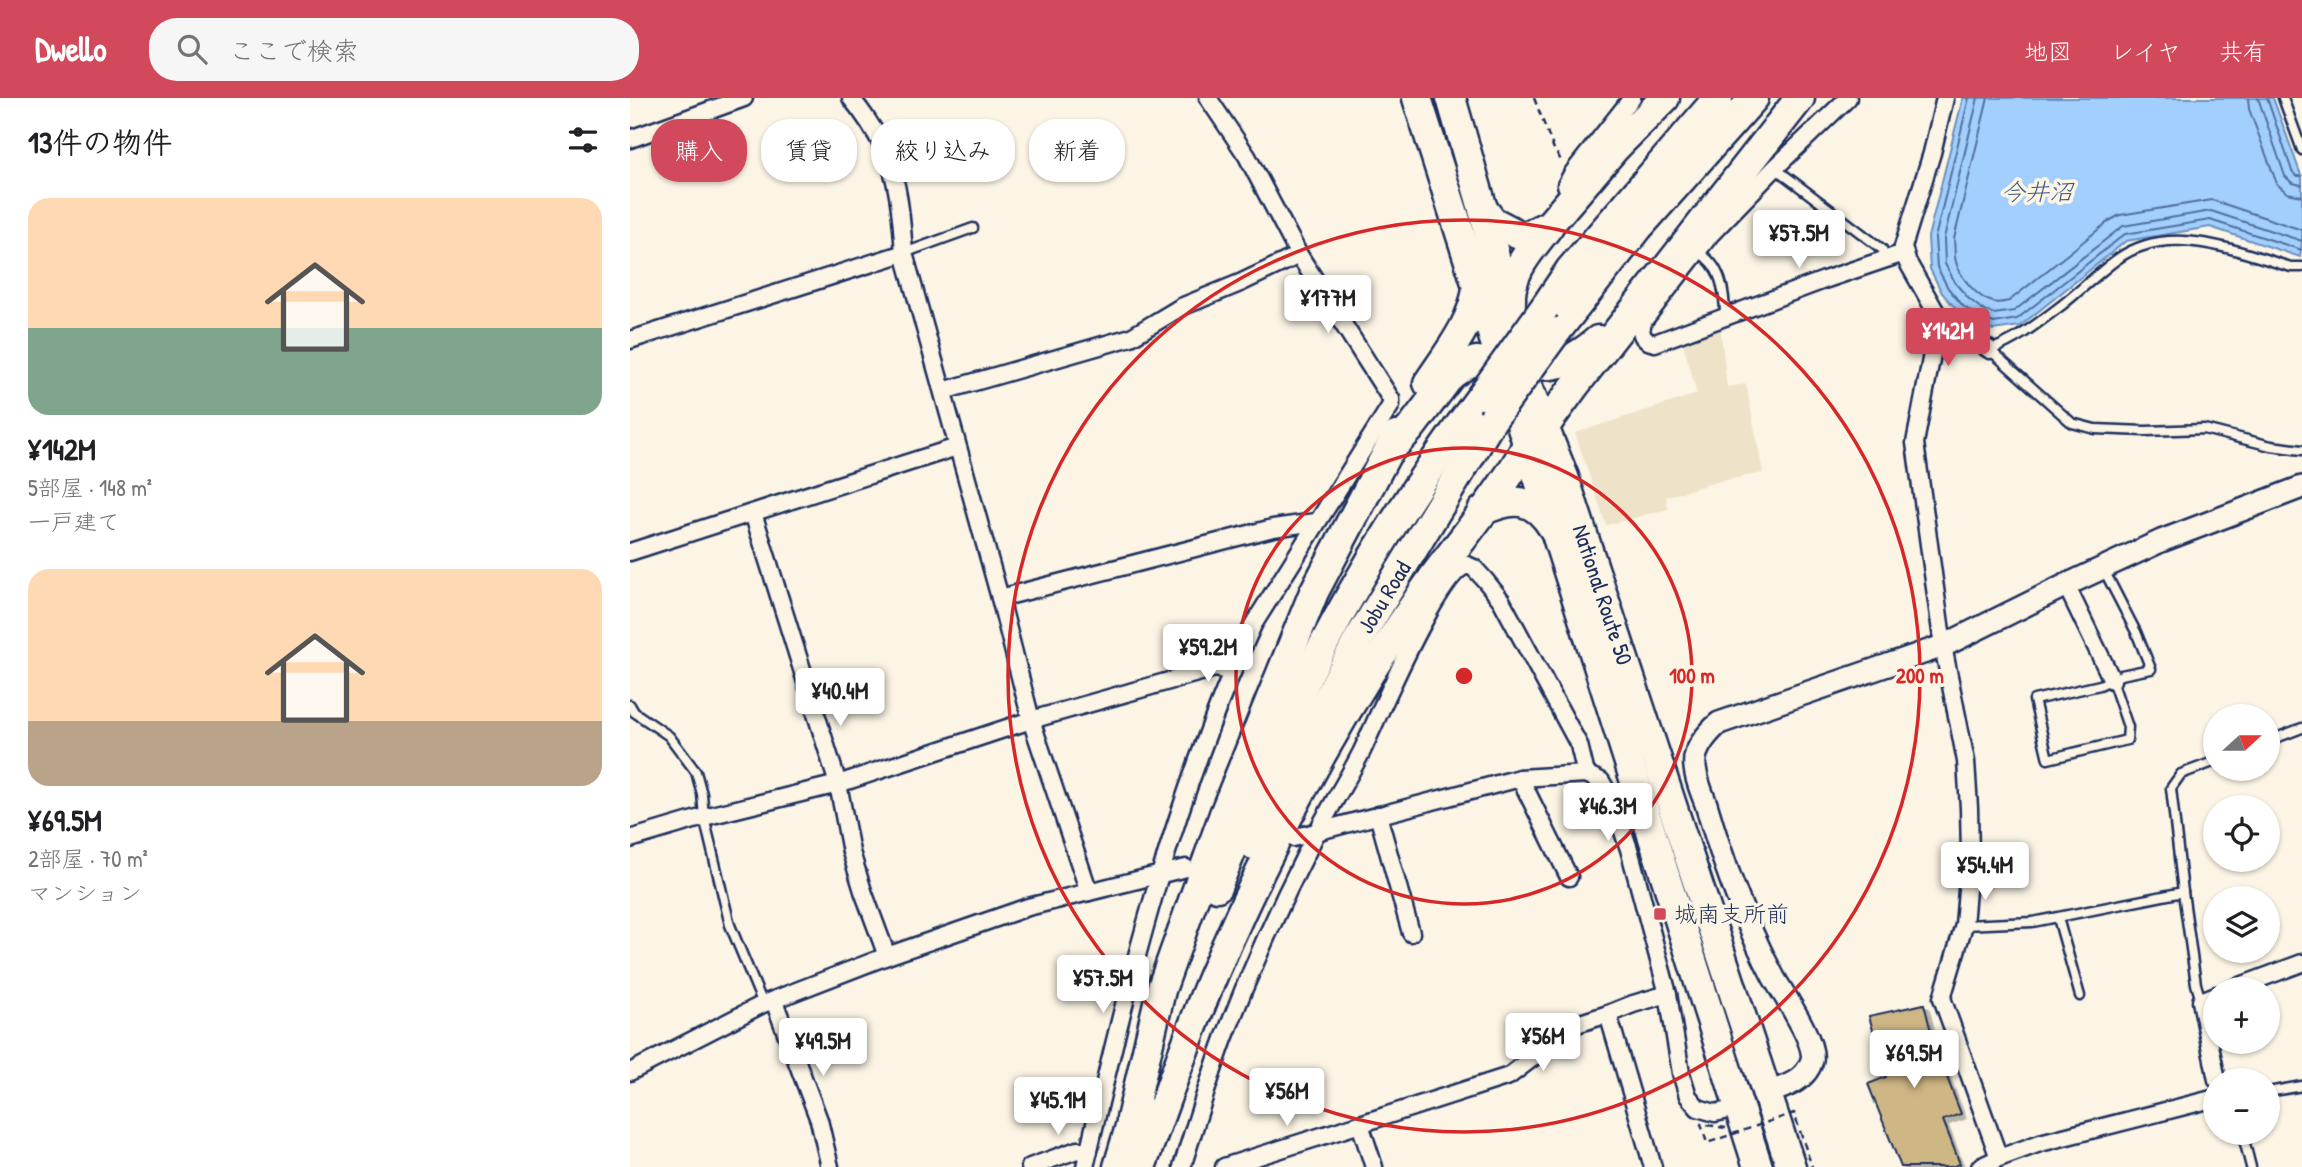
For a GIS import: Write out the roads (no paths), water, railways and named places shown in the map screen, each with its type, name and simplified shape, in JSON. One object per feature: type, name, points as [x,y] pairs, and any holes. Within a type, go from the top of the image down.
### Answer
[{"type":"highway","name":"National Route 50","points":[[1417,98],[1478,288],[1511,356]]},
{"type":"highway","name":"National Route 50","points":[[1451,98],[1483,209],[1511,356],[1535,438],[1558,536],[1732,1118],[1758,1167]]},
{"type":"highway","points":[[1511,356],[1510,288],[1520,264],[1549,225],[1616,147],[1665,98]]},
{"type":"highway","name":"Jobu Road","points":[[1550,319],[1570,270],[1718,98]]},
{"type":"highway","name":"Jobu Road","points":[[1140,1167],[1157,1092],[1200,970],[1227,904],[1286,778],[1487,408],[1550,319],[1654,210],[1754,98]]},
{"type":"highway","points":[[1140,1167],[1194,1022],[1263,866],[1360,692],[1416,602],[1535,438],[1641,302],[1691,248],[1800,98]]},
{"type":"highway","points":[[1483,209],[1492,221],[1517,234],[1526,236],[1549,225]]},
{"type":"highway","points":[[1131,1119],[1161,990],[1224,814],[1314,592],[1406,417],[1465,326],[1476,301],[1478,288]]},
{"type":"highway","points":[[1388,452],[1458,369],[1476,361],[1511,356],[1543,365],[1569,361],[1603,335],[1631,304],[1641,302]]},
{"type":"highway","name":"Jobu Road","points":[[1118,1167],[1131,1119],[1195,939],[1296,699],[1379,546],[1432,466],[1487,408]]},
{"type":"highway","name":"National Route 50","points":[[1535,438],[1569,491],[1791,1167]]},
{"type":"highway","points":[[1482,510],[1506,501],[1523,501],[1542,513],[1558,536]]},
{"type":"street","points":[[630,139],[744,98]]},
{"type":"street","points":[[851,98],[876,130],[889,157],[900,200],[904,253],[1000,598],[1031,720],[1088,892]]},
{"type":"street","points":[[1030,1167],[1077,1150],[1087,1159],[1123,1009],[1161,874],[1184,800],[1232,672],[1253,625],[1391,405],[1391,399],[1299,255],[1236,137],[1208,98]]},
{"type":"street","points":[[1575,195],[1569,191],[1566,184],[1572,173],[1632,98]]},
{"type":"street","points":[[1848,98],[1775,167],[1710,235],[1691,248],[1644,320],[1642,335],[1648,342],[1655,343],[1903,253]]},
{"type":"street","points":[[1945,98],[1932,153],[1904,241],[1903,253],[1937,314],[1990,350]]},
{"type":"street","points":[[630,340],[904,253]]},
{"type":"street","points":[[943,391],[1131,337],[1181,307],[1299,255]]},
{"type":"street","points":[[1937,314],[1915,443],[1943,646],[1966,761],[1970,855],[1964,925],[1942,998],[1999,1158]]},
{"type":"street","points":[[630,552],[957,447]]},
{"type":"street","points":[[1767,1093],[1794,1083],[1805,1073],[1812,1060],[1812,1051],[1761,953],[1713,828],[1698,780],[1695,758],[1705,736],[1718,723],[1943,646],[2161,541],[2302,487]]},
{"type":"street","points":[[753,513],[838,784],[851,852],[887,956]]},
{"type":"street","points":[[1000,598],[1273,527],[1316,522]]},
{"type":"street","points":[[1182,1167],[1224,1037],[1269,931],[1317,832],[1360,753],[1414,638],[1456,572],[1464,566],[1474,568],[1501,600],[1580,746],[1586,774]]},
{"type":"street","points":[[2066,585],[2112,680]]},
{"type":"street","points":[[630,839],[704,817],[838,784],[1031,720],[1215,668],[1232,672]]},
{"type":"street","points":[[1293,838],[1520,778],[1586,774],[1601,781],[1612,800],[1629,849],[1668,994],[1681,1073],[1688,1096],[1699,1108],[1732,1118]]},
{"type":"street","points":[[1520,778],[1569,877]]},
{"type":"street","points":[[1378,815],[1411,933]]},
{"type":"street","points":[[630,1072],[769,1002],[887,956],[1028,907],[1186,868]]},
{"type":"street","points":[[2263,977],[2302,962]]},
{"type":"street","points":[[1224,1167],[1509,1076],[1577,1024],[1668,994]]},
{"type":"street","points":[[769,1002],[819,1120],[830,1167]]},
{"type":"street","points":[[1608,1014],[1653,1167]]},
{"type":"street","points":[[1980,1167],[2040,1143],[2203,1101]]},
{"type":"street","points":[[1360,1124],[1374,1167]]},
{"type":"lane","points":[[2283,98],[2302,150]]},
{"type":"lane","points":[[1775,167],[1882,249],[1887,259]]},
{"type":"lane","points":[[904,253],[973,229]]},
{"type":"lane","points":[[2302,267],[2291,267],[2204,242],[2177,241],[2149,245],[2116,260],[2090,284],[2024,334],[1990,350],[2073,424],[2095,429],[2146,431],[2204,429],[2270,446],[2302,450]]},
{"type":"lane","points":[[1691,248],[1713,262],[1719,275],[1725,318]]},
{"type":"lane","points":[[2103,568],[2151,668],[2121,675],[2100,685],[2034,700],[2048,759],[2127,740],[2128,727],[2112,680]]},
{"type":"lane","points":[[630,705],[635,712],[669,736],[689,760],[699,781],[704,817],[730,925],[769,1002]]},
{"type":"lane","points":[[2280,736],[2302,727]]},
{"type":"lane","points":[[2203,766],[2181,774],[2171,788],[2196,984],[2203,992]]},
{"type":"lane","points":[[1964,925],[2033,922],[2183,892]]},
{"type":"lane","points":[[2058,918],[2080,996]]},
{"type":"lane","points":[[2280,1090],[2302,1086]]},
{"type":"lane","points":[[2245,1145],[2251,1167]]},
{"type":"water","name":"今井沼","points":[[1963,98],[2273,98],[2302,178],[2300,257],[2210,227],[2126,241],[2020,326],[1993,330],[1976,324],[1958,311],[1942,293],[1930,269],[1928,237]]},
{"type":"place","name":"城南支所前","points":[[1660,914]]}]
